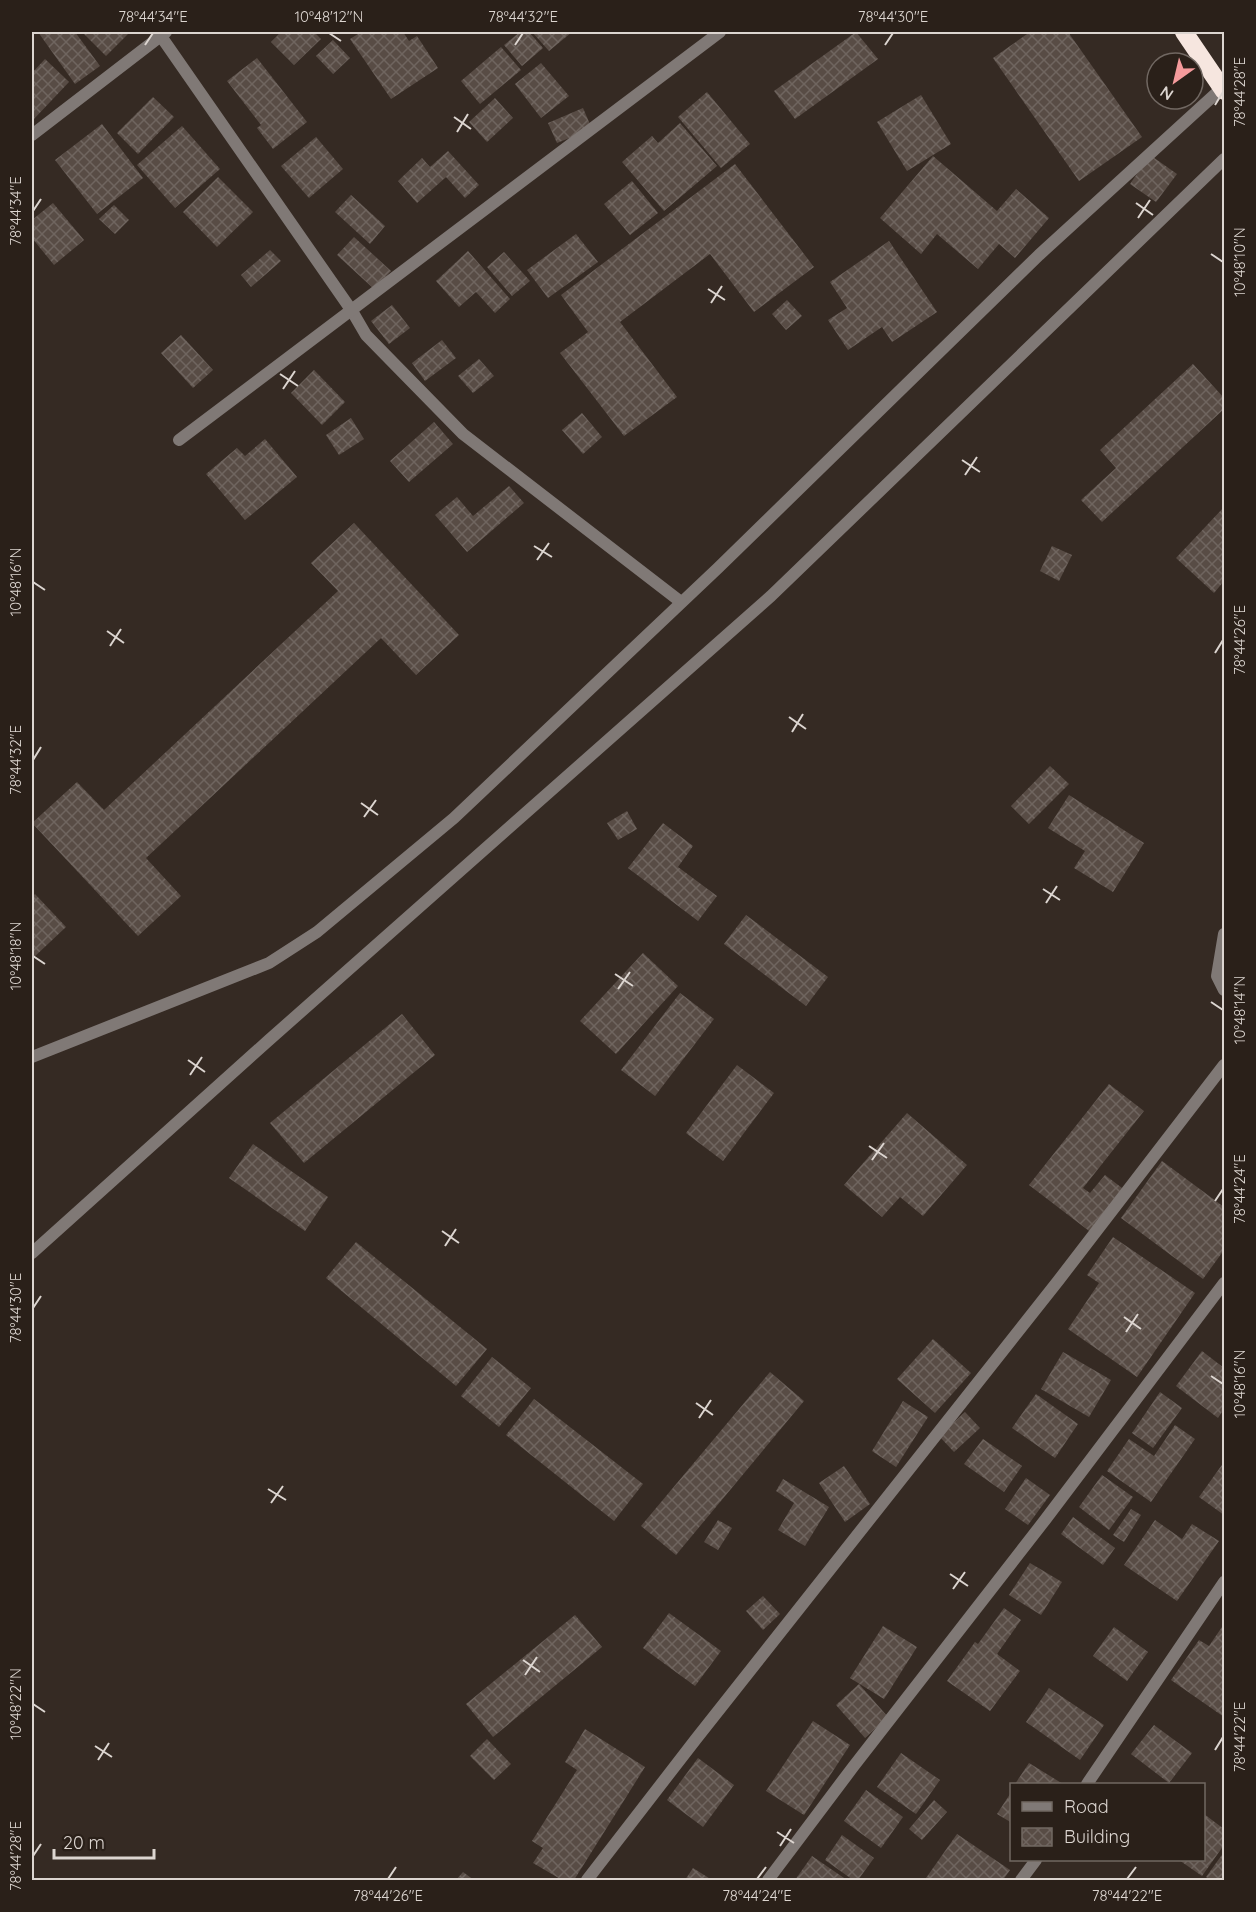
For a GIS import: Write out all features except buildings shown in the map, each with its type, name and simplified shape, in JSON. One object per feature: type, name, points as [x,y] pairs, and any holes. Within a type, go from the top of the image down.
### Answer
[{"type":"highway","points":[[1184,32],[1223,90]]},
{"type":"street","points":[[179,440],[720,32]]},
{"type":"street","points":[[32,135],[162,33],[352,311],[366,335],[463,434],[681,602]]},
{"type":"street","points":[[32,1057],[269,963],[317,932],[454,818],[1039,255],[1223,90]]},
{"type":"street","points":[[32,1253],[771,596],[1224,159]]},
{"type":"street","points":[[1224,934],[1216,976],[1224,990]]},
{"type":"street","points":[[587,1881],[696,1739],[1051,1291],[1224,1065]]},
{"type":"street","points":[[768,1881],[853,1767],[1046,1520],[1224,1283]]},
{"type":"street","points":[[1088,1783],[1224,1582]]},
{"type":"street","points":[[1022,1881],[1035,1861]]}]
